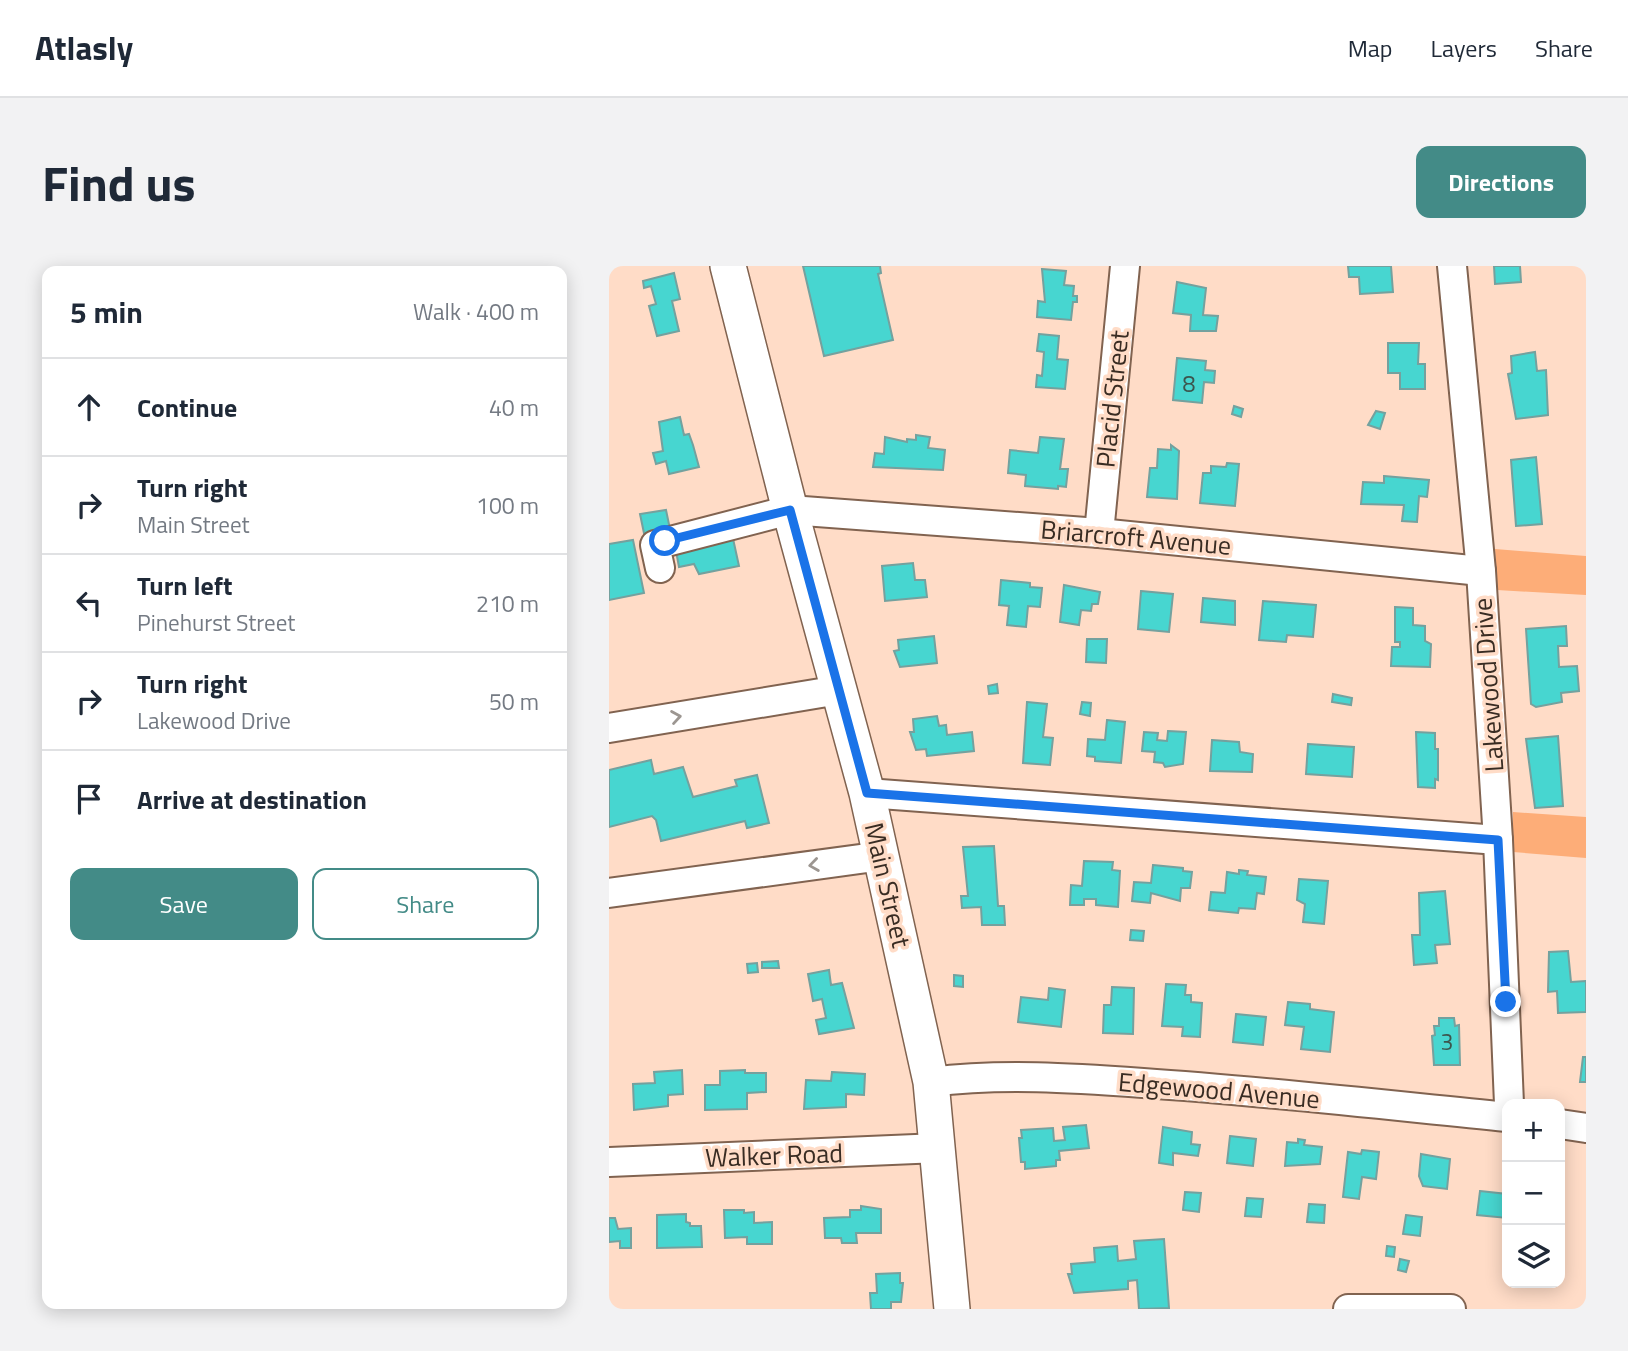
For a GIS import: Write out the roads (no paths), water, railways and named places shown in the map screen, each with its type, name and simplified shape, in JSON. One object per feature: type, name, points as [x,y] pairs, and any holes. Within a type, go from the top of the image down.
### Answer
[{"type":"main road","name":"Main Street","points":[[728,266],[790,510],[867,793],[931,1082],[952,1309]]},
{"type":"street","name":"Placid Street","points":[[1099,533],[1125,266]]},
{"type":"street","name":"Lakewood Drive","points":[[1452,266],[1481,571],[1498,840],[1509,1099]]},
{"type":"street","name":"Briarcroft Avenue","points":[[660,568],[655,545],[790,510],[1099,533],[1481,571]]},
{"type":"street","points":[[609,729],[839,690]]},
{"type":"street","points":[[867,793],[1498,840]]},
{"type":"street","points":[[609,893],[882,856]]},
{"type":"street","name":"Edgewood Avenue","points":[[931,1082],[988,1077],[1087,1079],[1188,1086],[1502,1117]]},
{"type":"street","points":[[1565,1125],[1586,1128]]},
{"type":"street","name":"Walker Road","points":[[609,1163],[939,1148]]},
{"type":"street","points":[[1348,1309],[1451,1309]]}]
